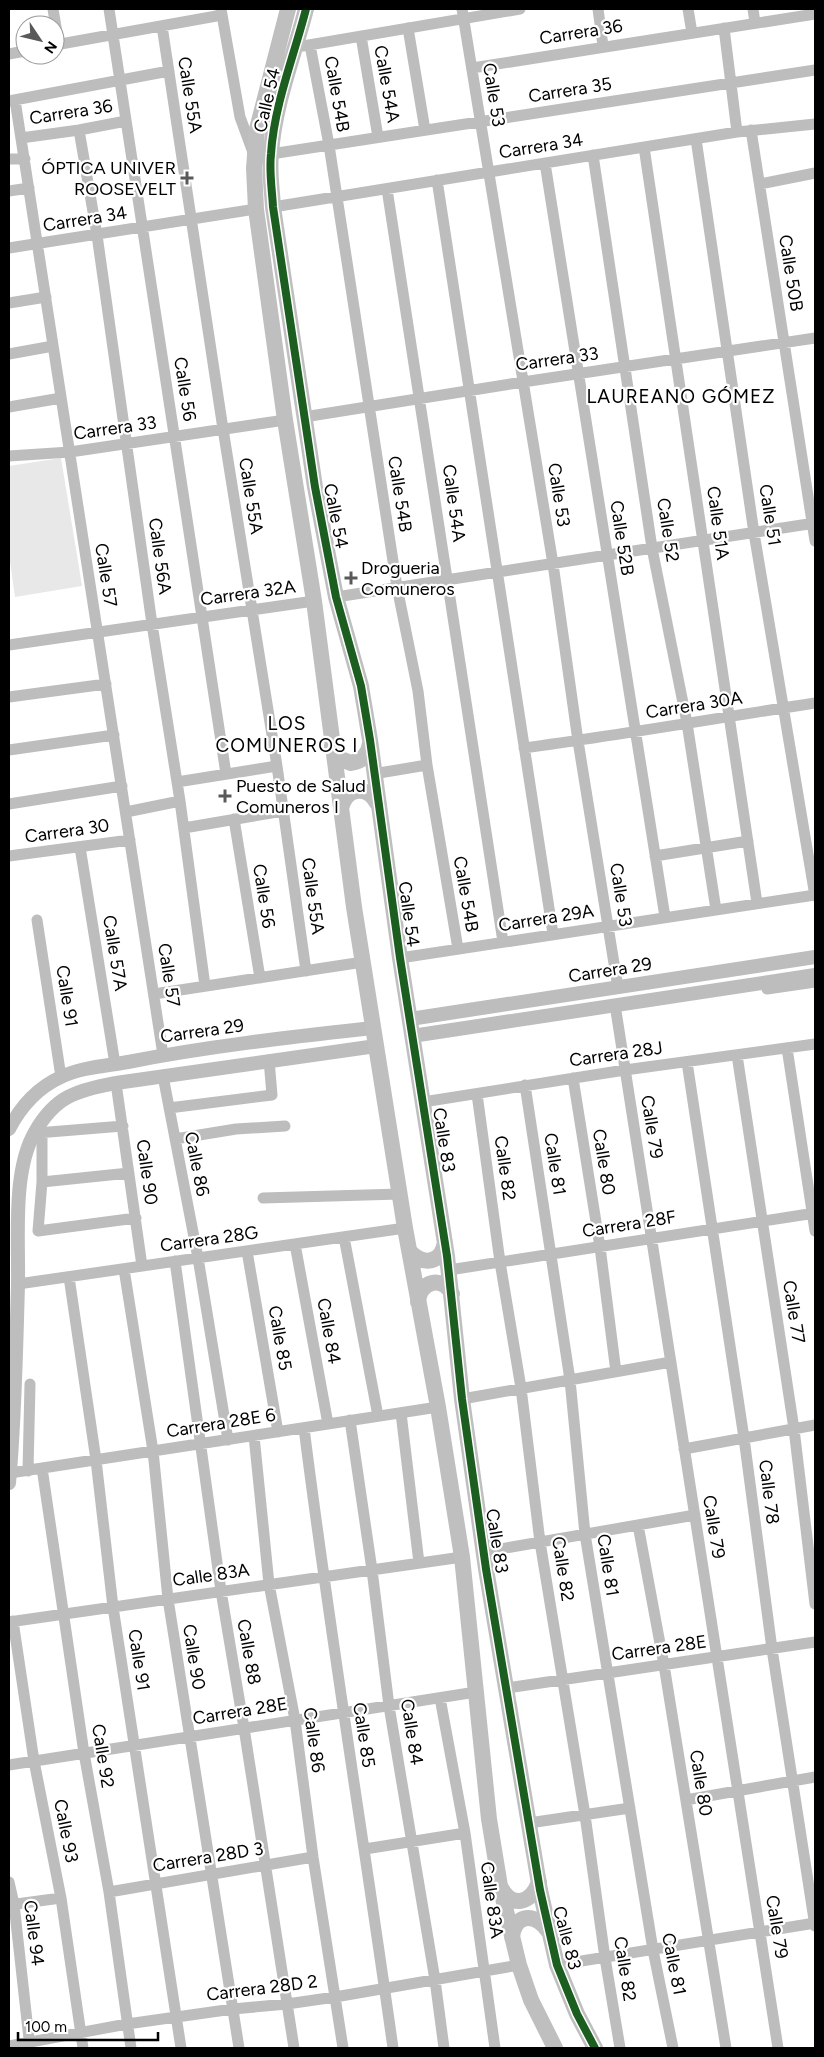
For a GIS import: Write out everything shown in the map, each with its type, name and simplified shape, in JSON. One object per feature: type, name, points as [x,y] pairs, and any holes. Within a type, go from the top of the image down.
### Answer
[{"type":"main road","name":"Calle 54","points":[[288,9],[264,97],[254,156],[256,210],[285,420],[314,601],[362,962],[375,1037]]},
{"type":"main road","name":"Calle 54","points":[[306,9],[303,46],[280,104],[270,154],[273,207],[315,487],[336,597],[361,686],[412,1034]]},
{"type":"main road","points":[[332,746],[338,758],[351,763],[363,758],[368,753],[370,740]]},
{"type":"main road","points":[[341,808],[347,795],[353,791],[361,790],[368,792],[374,796],[377,803]]},
{"type":"main road","name":"Calle 83","points":[[412,1034],[449,1270],[462,1399],[484,1552],[539,1882],[557,1965],[577,2014],[595,2048]]},
{"type":"main road","points":[[375,1037],[405,1228],[438,1407],[462,1557],[488,1818],[500,1886],[519,1965],[531,2000],[555,2048]]},
{"type":"main road","points":[[410,1252],[416,1258],[423,1261],[432,1260],[444,1250],[445,1242]]},
{"type":"main road","points":[[418,1302],[422,1288],[428,1283],[443,1283],[452,1294]]},
{"type":"main road","points":[[500,1886],[504,1894],[511,1900],[521,1901],[530,1898],[536,1891],[539,1882]]},
{"type":"main road","points":[[512,1937],[516,1924],[522,1919],[529,1917],[542,1922],[550,1934]]},
{"type":"street","name":"Calle 56","points":[[109,9],[226,774]]},
{"type":"street","points":[[303,46],[408,28],[463,14],[520,9]]},
{"type":"street","points":[[598,9],[603,46]]},
{"type":"street","points":[[688,9],[692,33]]},
{"type":"street","points":[[753,9],[755,23]]},
{"type":"street","points":[[65,44],[162,26],[221,12],[240,117],[254,156]]},
{"type":"street","name":"Calle 53","points":[[463,14],[618,988]]},
{"type":"street","name":"Carrera 36","points":[[472,68],[815,14]]},
{"type":"street","name":"Calle 55A","points":[[162,26],[223,429],[277,766],[306,971]]},
{"type":"street","points":[[408,28],[425,130]]},
{"type":"street","points":[[724,28],[737,132]]},
{"type":"street","name":"Calle 54A","points":[[361,36],[378,137]]},
{"type":"street","name":"Calle 54B","points":[[303,46],[329,144],[397,587],[418,691],[427,765],[458,949]]},
{"type":"street","name":"Carrera 35","points":[[270,154],[815,70]]},
{"type":"street","points":[[12,100],[169,71]]},
{"type":"street","name":"Calle 57","points":[[12,100],[21,138],[163,1055]]},
{"type":"street","name":"Carrera 36","points":[[21,138],[80,130],[126,121]]},
{"type":"street","name":"Carrera 34","points":[[273,207],[696,138],[751,130],[815,124]]},
{"type":"street","name":"Calle 56A","points":[[80,130],[152,624],[184,828],[205,986]]},
{"type":"street","name":"Calle 50B","points":[[751,130],[814,523],[815,541]]},
{"type":"street","name":"Calle 51","points":[[696,138],[754,532],[815,895]]},
{"type":"street","name":"Calle 51A","points":[[644,147],[757,904]]},
{"type":"street","name":"Calle 52","points":[[593,155],[652,548],[687,722],[716,910]]},
{"type":"street","points":[[9,159],[24,159]]},
{"type":"street","name":"Calle 52B","points":[[545,163],[665,917]]},
{"type":"street","points":[[760,184],[815,173]]},
{"type":"street","points":[[437,180],[553,934]]},
{"type":"street","points":[[9,191],[28,188]]},
{"type":"street","name":"Calle 54A","points":[[387,189],[503,942]]},
{"type":"street","name":"Carrera 34","points":[[9,248],[256,210]]},
{"type":"street","points":[[9,304],[46,297]]},
{"type":"street","name":"Carrera 33","points":[[304,416],[727,353],[815,338]]},
{"type":"street","points":[[9,354],[53,346]]},
{"type":"street","points":[[9,407],[61,398]]},
{"type":"street","name":"Carrera 33","points":[[9,456],[70,452],[285,420]]},
{"type":"street","points":[[336,597],[814,523]]},
{"type":"street","name":"Carrera 32A","points":[[9,645],[314,601]]},
{"type":"street","points":[[9,697],[106,684]]},
{"type":"street","name":"Carrera 30A","points":[[524,748],[636,733],[687,722],[815,703]]},
{"type":"street","points":[[9,750],[114,735]]},
{"type":"street","points":[[373,774],[427,765]]},
{"type":"street","points":[[177,782],[277,766]]},
{"type":"street","points":[[9,804],[122,786]]},
{"type":"street","points":[[126,812],[180,801]]},
{"type":"street","points":[[184,828],[283,811]]},
{"type":"street","name":"Calle 56","points":[[234,820],[260,978]]},
{"type":"street","name":"Carrera 30","points":[[9,856],[130,840]]},
{"type":"street","points":[[656,856],[748,841]]},
{"type":"street","name":"Calle 57A","points":[[80,847],[115,1064]]},
{"type":"street","name":"Carrera 29A","points":[[400,958],[815,895]]},
{"type":"street","name":"Calle 91","points":[[37,920],[61,1077]]},
{"type":"street","name":"Carrera 29","points":[[412,1034],[618,988],[815,957]]},
{"type":"street","points":[[154,994],[362,962]]},
{"type":"street","name":"Carrera 29","points":[[412,1034],[815,975]]},
{"type":"street","points":[[412,1034],[424,1039],[815,982]]},
{"type":"street","name":"Calle 79","points":[[616,1011],[778,2048]]},
{"type":"street","points":[[9,1478],[14,1408],[20,1184],[27,1149],[39,1133],[51,1110],[66,1097],[80,1090],[269,1060],[375,1037]]},
{"type":"street","name":"Carrera 29","points":[[9,1130],[26,1103],[40,1089],[61,1077],[83,1070],[163,1055],[375,1037]]},
{"type":"street","name":"Carrera 28J","points":[[423,1102],[477,1094],[525,1084],[815,1044]]},
{"type":"street","points":[[787,1048],[814,1214],[815,1231]]},
{"type":"street","name":"Calle 77","points":[[737,1055],[794,1429],[815,1604]]},
{"type":"street","points":[[169,1108],[272,1095],[269,1060]]},
{"type":"street","name":"Calle 78","points":[[687,1062],[744,1438],[772,1649],[815,1924]]},
{"type":"street","name":"Calle 86","points":[[163,1076],[198,1258],[228,1440]]},
{"type":"street","name":"Calle 80","points":[[573,1078],[600,1247],[616,1372]]},
{"type":"street","name":"Calle 90","points":[[116,1083],[142,1266]]},
{"type":"street","name":"Calle 81","points":[[525,1084],[570,1380],[585,1534],[653,1950],[674,2048]]},
{"type":"street","name":"Calle 82","points":[[477,1094],[500,1262],[521,1388],[540,1542],[585,1814],[605,1958],[620,2048]]},
{"type":"street","points":[[39,1133],[122,1126]]},
{"type":"street","points":[[175,1139],[236,1129],[285,1126]]},
{"type":"street","points":[[39,1133],[42,1182],[38,1231],[136,1218]]},
{"type":"street","points":[[42,1182],[129,1173]]},
{"type":"street","points":[[263,1198],[400,1194]]},
{"type":"street","name":"Carrera 28F","points":[[449,1270],[814,1214]]},
{"type":"street","name":"Carrera 28G","points":[[18,1284],[405,1228]]},
{"type":"street","points":[[344,1237],[378,1416]]},
{"type":"street","name":"Calle 84","points":[[295,1244],[328,1424]]},
{"type":"street","name":"Calle 85","points":[[247,1251],[278,1432]]},
{"type":"street","name":"Calle 88","points":[[175,1261],[220,1591],[244,1728],[294,2048]]},
{"type":"street","name":"Calle 90","points":[[124,1269],[152,1451],[168,1599],[188,1736],[238,2048]]},
{"type":"street","name":"Calle 91","points":[[69,1277],[96,1460],[114,1607],[181,2048]]},
{"type":"street","points":[[462,1399],[671,1362]]},
{"type":"street","points":[[28,1470],[30,1384]]},
{"type":"street","name":"Carrera 28E 6","points":[[9,1478],[28,1470],[438,1407]]},
{"type":"street","points":[[401,1413],[419,1563]]},
{"type":"street","name":"Calle 84","points":[[350,1420],[372,1570],[389,1706],[435,1980],[444,2048]]},
{"type":"street","points":[[684,1449],[815,1425]]},
{"type":"street","name":"Calle 85","points":[[304,1428],[323,1577],[365,1849],[393,2048]]},
{"type":"street","name":"Calle 86","points":[[254,1436],[269,1584],[295,1720],[313,1857],[343,2048]]},
{"type":"street","name":"Calle 92","points":[[42,1468],[84,1753],[109,1892],[131,2048]]},
{"type":"street","points":[[484,1552],[695,1515]]},
{"type":"street","name":"Calle 80","points":[[638,1525],[664,1665],[726,2048]]},
{"type":"street","name":"Calle 83A","points":[[11,1622],[462,1557]]},
{"type":"street","name":"Calle 93","points":[[11,1622],[34,1761],[61,1898],[83,2048]]},
{"type":"street","name":"Carrera 28E","points":[[507,1688],[815,1642]]},
{"type":"street","name":"Carrera 28E","points":[[9,1765],[476,1692]]},
{"type":"street","name":"Calle 83A","points":[[440,1698],[466,1833],[495,2048]]},
{"type":"street","points":[[686,1800],[815,1777]]},
{"type":"street","points":[[529,1823],[630,1808]]},
{"type":"street","points":[[365,1849],[466,1833]]},
{"type":"street","name":"Carrera 28D 3","points":[[109,1892],[313,1857]]},
{"type":"street","name":"Calle 94","points":[[9,1882],[30,2045]]},
{"type":"street","points":[[11,1905],[61,1898]]},
{"type":"street","points":[[557,1965],[815,1924]]},
{"type":"street","name":"Carrera 28D 2","points":[[9,2046],[30,2045],[81,2032],[127,2024],[334,1997],[519,1965]]},
{"type":"shaded area","points":[[61,458],[82,586],[15,597],[9,554],[9,466]]},
{"type":"cycle path","points":[[306,9],[276,117],[270,160],[273,207],[315,487],[336,597],[361,686],[370,740],[400,958],[447,1256],[462,1399],[486,1569],[540,1890],[557,1965],[577,2014],[595,2048]]},
{"type":"place","name":"ÓPTICA UNIVER ROOSEVELT","points":[[187,178]]},
{"type":"place","name":"Drogueria Comuneros","points":[[351,578]]},
{"type":"place","name":"Puesto de Salud Comuneros I","points":[[225,796]]},
{"type":"district","name":"LAUREANO GÓMEZ","points":[[681,396]]},
{"type":"district","name":"LOS COMUNEROS I","points":[[287,734]]}]
